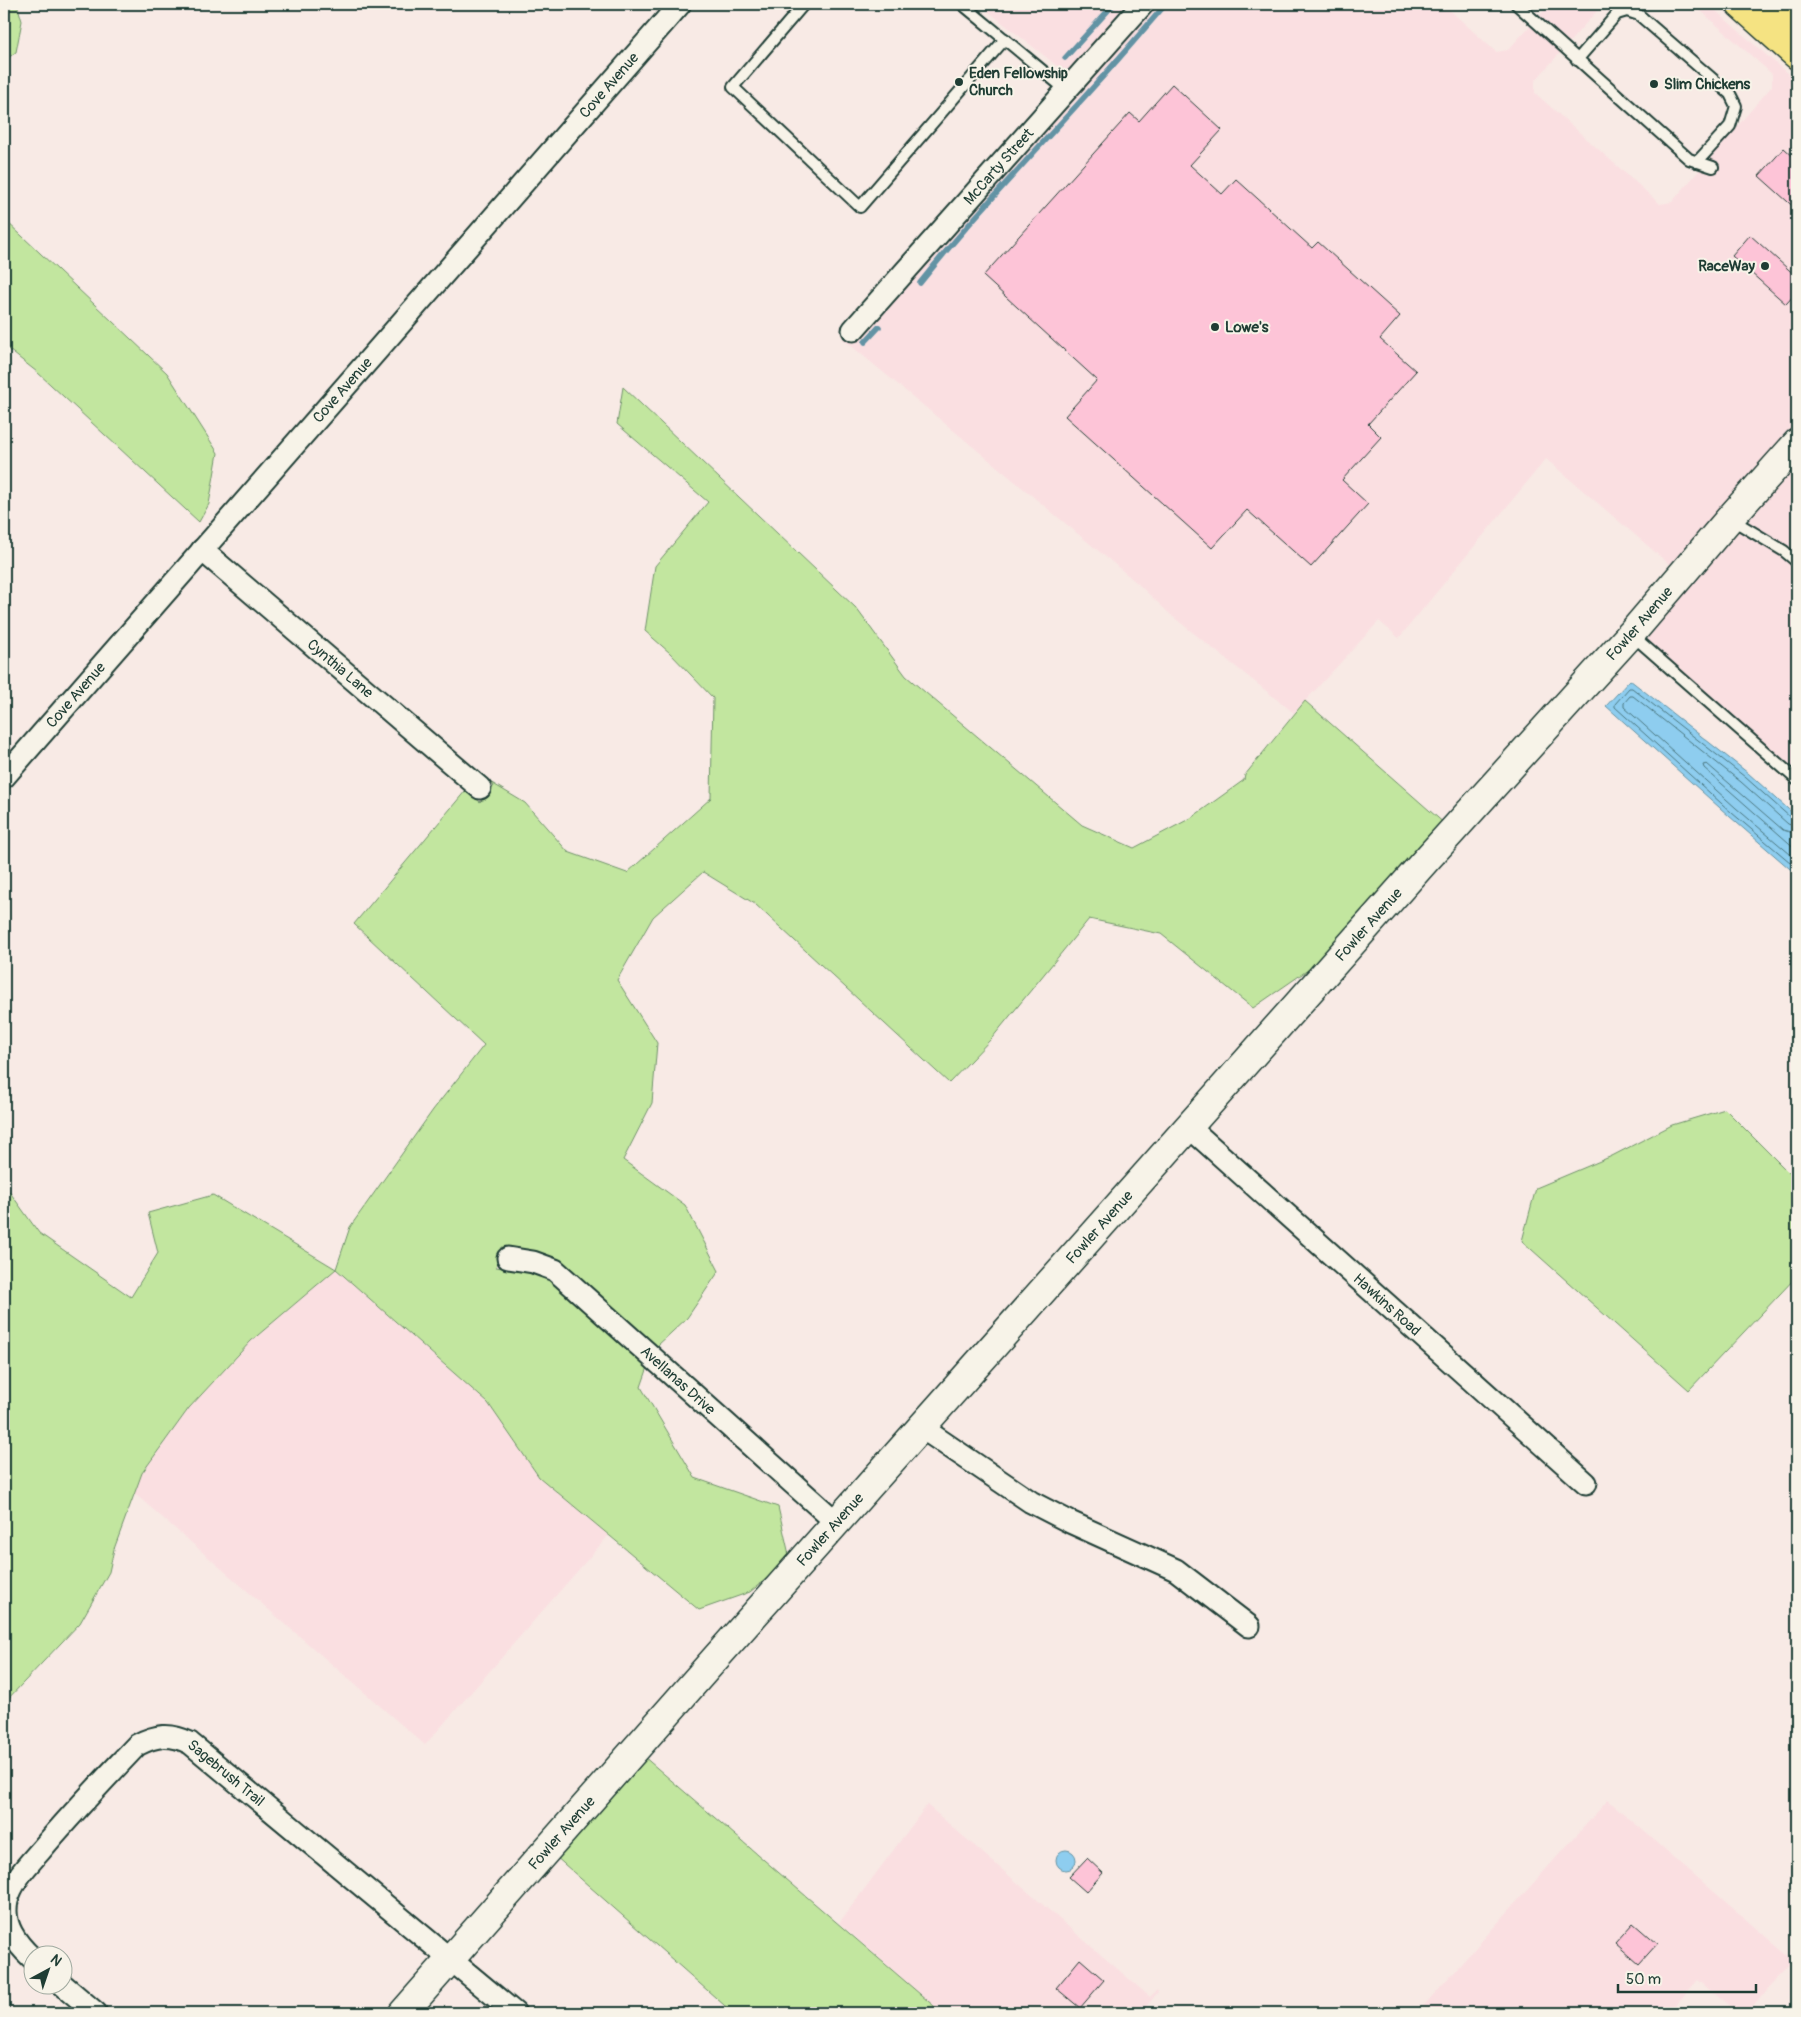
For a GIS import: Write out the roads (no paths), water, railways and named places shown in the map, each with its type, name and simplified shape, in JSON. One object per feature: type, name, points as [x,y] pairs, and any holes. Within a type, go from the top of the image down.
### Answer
[{"type":"main road","points":[[1740,4],[1797,55]]},
{"type":"main road","points":[[1770,4],[1797,28]]},
{"type":"street","name":"Cove Avenue","points":[[4,776],[680,4]]},
{"type":"street","name":"McCarty Street","points":[[853,330],[1143,4]]},
{"type":"street","name":"Fowler Avenue","points":[[404,2013],[1426,860],[1631,634],[1797,443]]},
{"type":"street","name":"Cynthia Lane","points":[[202,550],[480,788]]},
{"type":"street","name":"Hawkins Road","points":[[1189,1127],[1586,1483]]},
{"type":"street","name":"Avellanas Drive","points":[[508,1258],[533,1262],[555,1270],[837,1523]]},
{"type":"street","points":[[922,1428],[1032,1502],[1070,1522],[1176,1570],[1249,1626]]},
{"type":"street","name":"Sagebrush Trail","points":[[22,1949],[12,1935],[7,1918],[7,1903],[12,1886],[55,1832],[137,1745],[150,1738],[162,1735],[178,1737],[190,1742],[515,2013]]},
{"type":"street","points":[[72,1993],[96,2013]]},
{"type":"lane","points":[[804,4],[733,87],[860,207],[1005,39]]},
{"type":"lane","points":[[962,4],[1066,90]]},
{"type":"lane","points":[[1516,4],[1689,160],[1713,166]]},
{"type":"lane","points":[[1577,60],[1618,14],[1627,11],[1639,15],[1730,94],[1736,106],[1730,126],[1697,162]]},
{"type":"lane","points":[[1730,518],[1784,551],[1797,562]]},
{"type":"lane","points":[[1631,634],[1797,780]]},
{"type":"water","points":[[1630,680],[1748,773],[1797,817],[1797,875],[1606,706]]},
{"type":"water","points":[[1066,1850],[1073,1853],[1076,1860],[1073,1867],[1066,1870],[1059,1867],[1056,1860],[1059,1853]]},
{"type":"waterway","points":[[1065,58],[1114,4]]},
{"type":"waterway","points":[[920,283],[984,207],[1166,4]]},
{"type":"waterway","points":[[865,342],[879,327]]},
{"type":"place","name":"Eden Fellowship Church","points":[[959,82]]},
{"type":"place","name":"Slim Chickens","points":[[1654,84]]},
{"type":"place","name":"RaceWay","points":[[1765,266]]},
{"type":"place","name":"Lowe's","points":[[1215,327]]}]
